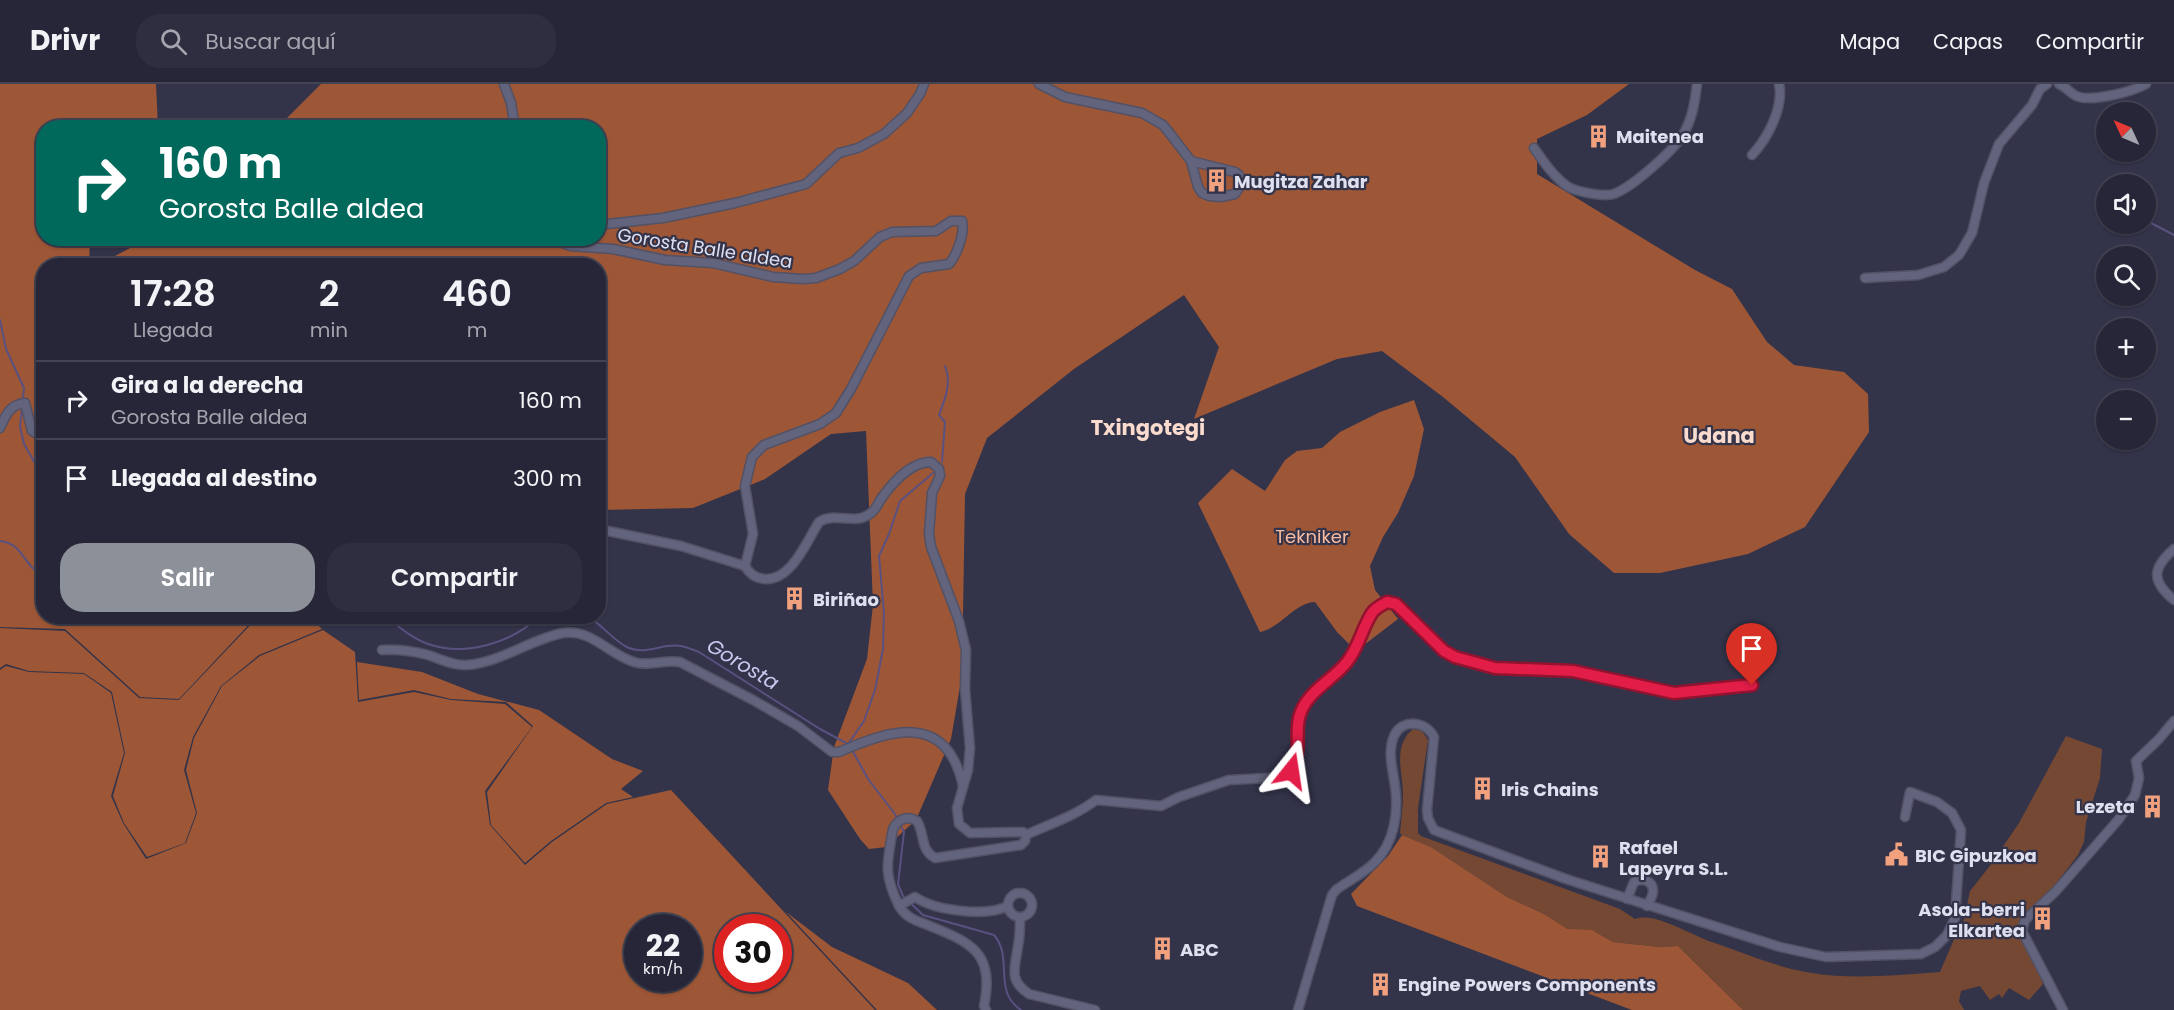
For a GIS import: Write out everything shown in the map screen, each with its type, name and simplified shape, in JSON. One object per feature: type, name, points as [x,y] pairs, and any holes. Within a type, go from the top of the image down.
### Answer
[{"type":"street","points":[[504,84],[511,103],[514,120]]},
{"type":"street","name":"Gorosta Balle aldea","points":[[606,224],[663,218],[735,203],[806,184],[839,153],[858,148],[884,134],[907,113],[924,84]]},
{"type":"street","points":[[1039,84],[1065,97],[1142,113],[1163,125],[1191,161],[1198,188],[1202,193],[1221,197],[1235,194],[1239,188],[1239,175],[1235,172],[1191,161]]},
{"type":"street","points":[[1534,148],[1546,165],[1568,186],[1593,194],[1615,194],[1656,164],[1682,137],[1694,109],[1697,84]]},
{"type":"street","points":[[1752,155],[1774,119],[1780,99],[1779,84]]},
{"type":"street","points":[[1865,278],[1918,275],[1944,267],[1959,255],[1972,233],[1984,183],[2000,144],[2032,105],[2040,89],[2047,84]]},
{"type":"street","points":[[2059,84],[2080,98],[2108,96],[2137,89],[2146,84]]},
{"type":"street","name":"Gorosta Balle aldea","points":[[572,246],[613,249],[665,260],[725,266],[773,277],[803,279],[816,278],[840,269],[854,261],[885,234],[936,231],[951,221],[962,221],[963,226],[956,254],[950,264],[921,268],[909,276],[851,389],[836,413],[820,424],[764,445],[752,457],[745,486],[753,534],[745,566]]},
{"type":"street","points":[[0,428],[9,409],[21,403],[32,431],[36,433]]},
{"type":"street","points":[[606,531],[681,546],[745,566],[755,577],[765,579],[780,576],[789,568],[819,522],[828,516],[847,519],[864,517],[874,510],[888,489],[912,466],[925,462],[936,465],[940,476],[932,492],[929,534],[931,547],[959,621],[966,650],[968,770],[957,808],[957,816],[963,829],[970,832],[980,834],[1018,831],[1023,832],[1026,836]]},
{"type":"street","points":[[2174,549],[2161,560],[2156,579],[2160,589],[2174,600]]},
{"type":"street","points":[[1026,836],[1054,824],[1063,817],[1079,812],[1096,800],[1161,806],[1179,797],[1229,780],[1285,777],[1298,758],[1299,717],[1306,704],[1316,691],[1347,663],[1360,642],[1373,611],[1387,602],[1396,604],[1444,651],[1455,657],[1495,668],[1573,671],[1674,693],[1752,685]]},
{"type":"street","points":[[382,650],[407,651],[453,664],[468,665],[502,656],[565,632],[582,634],[633,662],[653,663],[671,660],[680,662],[790,721],[832,752],[839,752],[877,737],[911,732],[926,734],[937,739],[954,760],[963,787]]},
{"type":"street","points":[[2063,1010],[2022,931],[2025,920],[2056,891],[2119,819],[2135,795],[2139,778],[2136,761],[2174,721]]},
{"type":"street","points":[[1298,1010],[1332,896],[1336,890],[1372,865],[1390,838],[1397,813],[1391,749],[1398,729],[1408,724],[1414,723],[1426,727],[1434,737],[1427,810],[1434,830],[1484,850],[1627,899],[1780,947],[1827,957],[1921,954],[1935,947],[1947,935],[1955,918],[1961,831],[1952,813],[1937,802],[1910,792],[1905,817]]},
{"type":"street","points":[[986,1010],[984,1006],[987,972],[973,948],[952,934],[939,932],[914,921],[904,913],[905,903],[890,887],[886,872],[899,821],[908,818],[917,821],[928,854],[935,858],[1021,845],[1026,836]]},
{"type":"street","points":[[1627,899],[1634,882],[1641,879],[1651,885],[1653,892],[1643,904]]},
{"type":"street","points":[[905,903],[915,897],[924,903],[945,909],[997,912],[1008,906],[1013,895],[1018,893],[1030,898],[1032,906],[1029,913],[1020,917],[1012,914],[1008,906]]},
{"type":"street","points":[[1020,917],[1020,934],[1014,969],[1021,989],[1029,994],[1095,1010]]},
{"type":"shaded area","points":[[1413,729],[1422,731],[1428,740],[1418,808],[1418,833],[1421,836],[1620,909],[1635,919],[1643,917],[1663,921],[1712,942],[1786,968],[1844,976],[1940,972],[1963,924],[1970,891],[2019,823],[2066,736],[2102,749],[2100,778],[2086,822],[2084,842],[2078,855],[2051,890],[2021,917],[2018,926],[2043,984],[2029,1000],[2009,988],[2002,998],[1999,994],[1990,1000],[1980,986],[1961,991],[1959,1001],[1964,1010],[1743,1010],[1678,946],[1659,947],[1613,942],[1592,930],[1567,930],[1544,914],[1507,897],[1431,847],[1402,835],[1400,833],[1403,795],[1400,760],[1403,743]]},
{"type":"green space","points":[[0,84],[156,84],[158,120],[36,120],[36,246],[90,246],[89,258],[36,258],[36,624],[249,624],[179,699],[140,697],[65,629],[0,627]]},
{"type":"green space","points":[[321,84],[1629,84],[1587,115],[1537,139],[1537,174],[1695,270],[1732,289],[1767,342],[1794,365],[1844,372],[1868,394],[1869,432],[1805,527],[1748,554],[1660,573],[1614,573],[1569,534],[1515,457],[1443,397],[1382,351],[1337,359],[1194,419],[1219,347],[1184,295],[1074,369],[987,438],[965,494],[962,675],[951,739],[916,820],[886,847],[869,849],[828,790],[834,747],[867,659],[873,605],[866,431],[831,434],[765,479],[693,508],[606,510],[606,258],[111,258],[134,246],[606,246],[606,120],[285,120]]},
{"type":"green space","name":"Tekniker","points":[[1414,400],[1424,429],[1414,476],[1398,513],[1383,537],[1370,566],[1375,590],[1398,619],[1356,651],[1337,632],[1315,602],[1301,606],[1275,625],[1260,632],[1198,503],[1232,469],[1265,491],[1285,460],[1297,451],[1322,448],[1340,432],[1380,412]]},
{"type":"green space","points":[[251,624],[317,624],[322,629],[259,655],[221,686],[193,737],[184,770],[196,813],[185,843],[147,857],[124,823],[113,796],[125,753],[112,692],[84,673],[29,671],[6,664],[0,668],[0,628],[65,631],[139,698],[179,700]]},
{"type":"green space","points":[[323,630],[355,652],[358,702],[414,692],[451,700],[505,704],[532,727],[485,791],[490,825],[525,865],[552,842],[607,804],[671,790],[786,914],[714,914],[714,992],[792,992],[792,920],[875,1010],[0,1010],[0,670],[6,666],[29,672],[84,674],[111,693],[124,753],[111,796],[123,823],[146,859],[186,843],[197,813],[186,770],[194,738],[222,686],[260,656]]},
{"type":"green space","points":[[357,662],[422,672],[478,694],[539,710],[612,759],[643,771],[621,789],[633,797],[606,803],[551,841],[525,863],[491,825],[487,792],[533,726],[506,702],[451,699],[414,690],[359,700]]},
{"type":"green space","points":[[1402,835],[1431,847],[1507,897],[1544,914],[1567,929],[1592,930],[1613,942],[1659,947],[1678,946],[1743,1010],[1632,1010],[1357,906],[1351,894],[1388,856]]},
{"type":"green space","points":[[792,917],[832,947],[908,983],[937,1010],[877,1010]]},
{"type":"waterway","points":[[2156,226],[2174,235]]},
{"type":"waterway","name":"Gorosta","points":[[0,320],[6,349],[24,388],[20,427],[24,444],[36,465]]},
{"type":"waterway","points":[[942,462],[945,422],[939,415],[948,385],[945,366]]},
{"type":"waterway","name":"Gorosta","points":[[598,624],[618,642],[635,650],[683,646],[699,652],[820,729],[848,744],[864,721],[875,690],[883,649],[884,613],[879,556],[900,501],[933,473]]},
{"type":"waterway","points":[[0,541],[8,543],[19,551],[36,571]]},
{"type":"waterway","name":"Gorosta","points":[[396,624],[422,642],[457,649],[472,648],[502,640],[516,634],[529,624]]},
{"type":"waterway","name":"Gorosta","points":[[852,750],[868,779],[895,814],[904,832],[898,884],[903,896],[923,915],[994,935],[1003,954],[1007,993],[1012,1002],[1021,1010]]},
{"type":"place","name":"Maitenea","points":[[1598,136]]},
{"type":"place","name":"Mugitza Zahar","points":[[1216,181]]},
{"type":"place","name":"Biriñao","points":[[795,599]]},
{"type":"place","name":"Iris Chains","points":[[1483,789]]},
{"type":"place","name":"Lezeta","points":[[2153,806]]},
{"type":"place","name":"BIC Gipuzkoa","points":[[1897,855]]},
{"type":"place","name":"Rafael Lapeyra S.L.","points":[[1601,857]]},
{"type":"place","name":"Asola-berri Elkartea","points":[[2043,919]]},
{"type":"place","name":"ABC","points":[[1162,949]]},
{"type":"place","name":"Engine Powers Components","points":[[1380,984]]},
{"type":"district","name":"Txingotegi","points":[[1148,427]]},
{"type":"district","name":"Udana","points":[[1719,435]]},
{"type":"route","points":[[1291,771],[1298,758],[1299,717],[1306,704],[1316,691],[1347,663],[1360,642],[1373,611],[1387,602],[1396,604],[1444,651],[1466,661],[1495,668],[1573,671],[1674,693],[1752,685]]}]
